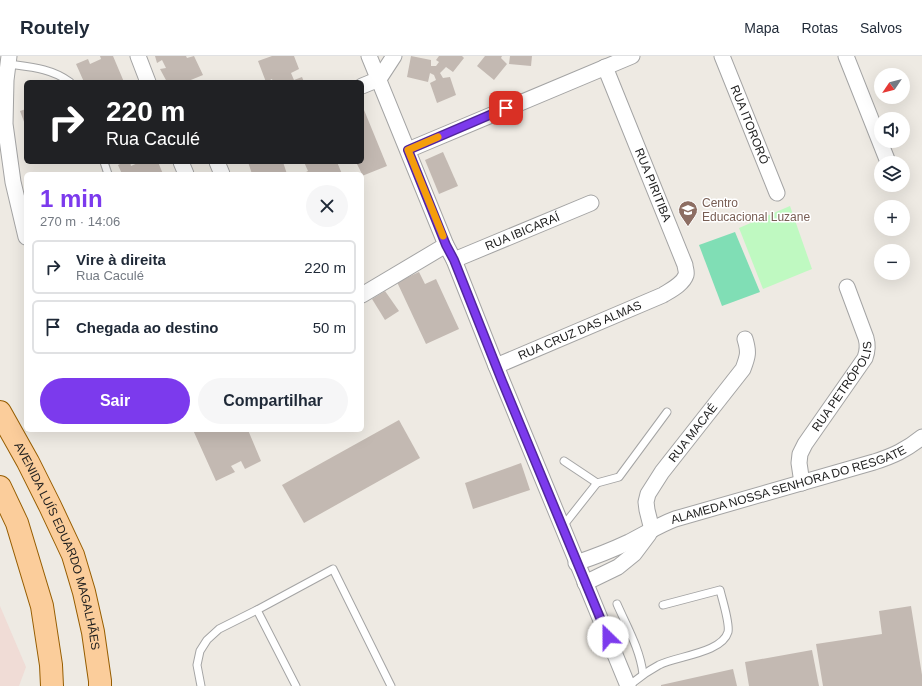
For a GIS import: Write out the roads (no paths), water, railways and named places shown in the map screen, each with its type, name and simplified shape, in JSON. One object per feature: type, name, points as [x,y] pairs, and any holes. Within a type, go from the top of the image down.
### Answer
[{"type":"main road","name":"AVENIDA LUÍS EDUARDO MAGALHÃES","points":[[0,412],[38,481],[73,555],[84,592],[93,632],[100,686]]},
{"type":"main road","points":[[0,487],[18,523],[42,606],[51,665],[52,686]]},
{"type":"street","points":[[138,56],[147,80]]},
{"type":"street","points":[[369,56],[446,245],[454,260],[576,563],[628,686]]},
{"type":"street","points":[[364,85],[379,79],[394,56]]},
{"type":"street","points":[[408,150],[632,56]]},
{"type":"street","name":"RUA ITORORÓ","points":[[722,56],[777,193]]},
{"type":"street","points":[[846,56],[886,156]]},
{"type":"street","points":[[8,60],[6,80],[6,124],[13,182],[24,229]]},
{"type":"street","name":"RUA PIRITIBA","points":[[606,67],[685,264],[686,273],[684,279],[663,295]]},
{"type":"street","name":"RUA IBICARAÍ","points":[[454,260],[591,203]]},
{"type":"street","points":[[364,294],[446,245]]},
{"type":"street","name":"RUA PETRÓPOLIS","points":[[802,482],[799,463],[800,454],[805,444],[868,352],[866,338],[847,287]]},
{"type":"street","name":"RUA CRUZ DAS ALMAS","points":[[496,366],[663,295]]},
{"type":"street","name":"RUA MACAÉ","points":[[652,530],[646,502],[648,494],[662,472],[743,369],[748,357],[748,348],[745,339]]},
{"type":"street","name":"ALAMEDA NOSSA SENHORA DO RESGATE","points":[[576,563],[614,549],[662,524],[675,519],[874,462],[920,444]]},
{"type":"street","name":"ALAMEDA NOSSA SENHORA DO RESGATE","points":[[585,583],[618,567],[634,554],[652,530]]},
{"type":"lane","points":[[8,60],[48,70],[67,80]]},
{"type":"lane","points":[[562,527],[597,482],[619,477],[667,412]]},
{"type":"lane","points":[[564,461],[597,482]]},
{"type":"lane","points":[[201,686],[197,665],[200,651],[207,640],[219,629],[333,569],[391,686]]},
{"type":"lane","points":[[628,686],[643,674],[659,665],[706,651],[724,641],[728,631],[727,619],[720,590],[663,605]]},
{"type":"lane","points":[[617,604],[639,654],[643,674]]},
{"type":"lane","points":[[257,610],[296,686]]},
{"type":"place","name":"Centro Educacional Luzane","points":[[688,227]]}]
